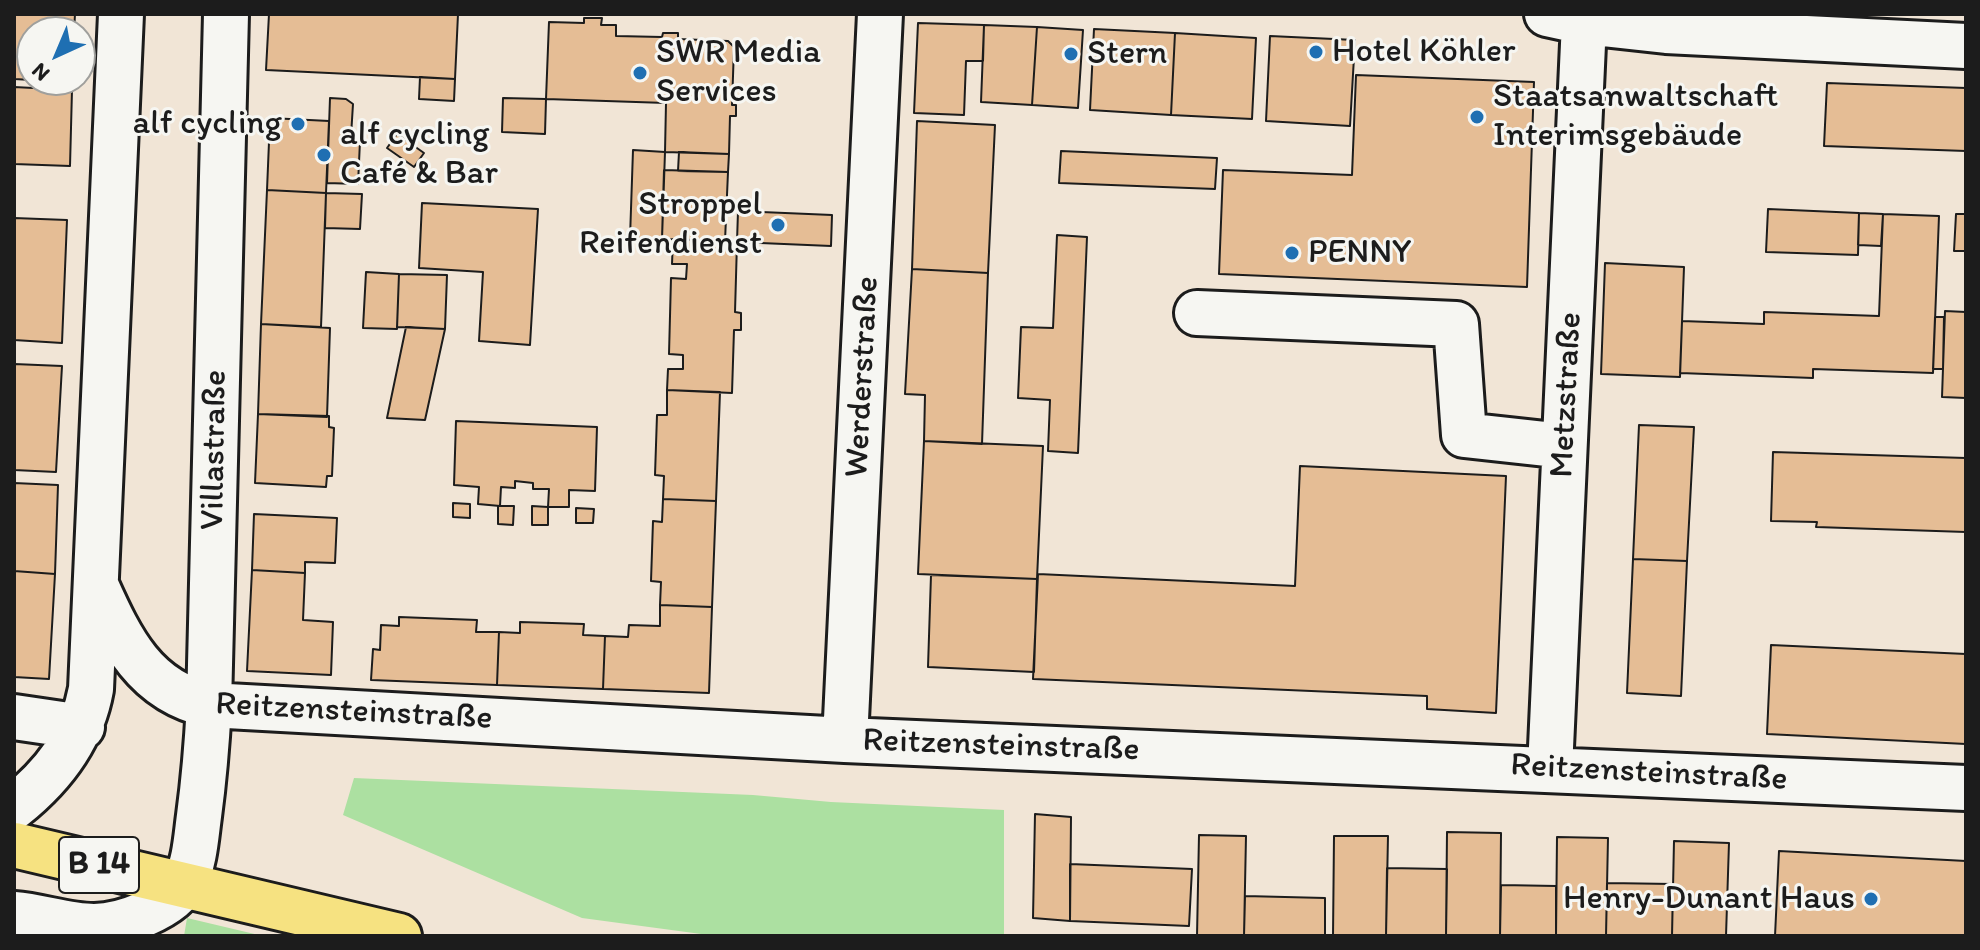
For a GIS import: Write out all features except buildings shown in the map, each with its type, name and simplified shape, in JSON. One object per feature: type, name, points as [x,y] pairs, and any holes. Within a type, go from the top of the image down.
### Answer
[{"type":"main road","name":"B 14","points":[[14,845],[399,936]]},
{"type":"street","points":[[14,807],[45,779],[74,742],[82,727],[91,689],[121,14]]},
{"type":"street","name":"Villastraße","points":[[184,884],[197,839],[209,705],[226,14]]},
{"type":"street","name":"Werderstraße","points":[[845,740],[880,14]]},
{"type":"street","points":[[1565,18],[1666,31],[1966,46]]},
{"type":"street","name":"Metzstraße","points":[[1550,769],[1564,446],[1565,18]]},
{"type":"street","points":[[1197,313],[1456,324],[1464,435],[1564,446]]},
{"type":"street","name":"Reitzensteinstraße","points":[[96,585],[129,650],[147,671],[186,700],[209,705],[845,740],[1966,788]]},
{"type":"street","points":[[14,717],[82,727]]},
{"type":"street","points":[[14,914],[97,926],[154,910],[173,898],[184,884]]},
{"type":"green space","points":[[354,778],[753,795],[1004,810],[1004,936],[716,936],[582,918],[343,815]]},
{"type":"green space","points":[[187,918],[263,936],[184,936]]},
{"type":"place","name":"Hotel Köhler","points":[[1316,52]]},
{"type":"place","name":"Stern","points":[[1071,54]]},
{"type":"place","name":"SWR Media Services","points":[[640,73]]},
{"type":"place","name":"Staatsanwaltschaft Interimsgebäude","points":[[1477,117]]},
{"type":"place","name":"alf cycling","points":[[298,124]]},
{"type":"place","name":"alf cycling Café & Bar","points":[[324,155]]},
{"type":"place","name":"Stroppel Reifendienst","points":[[778,225]]},
{"type":"place","name":"PENNY","points":[[1292,253]]},
{"type":"place","name":"Henry-Dunant Haus","points":[[1871,899]]}]
